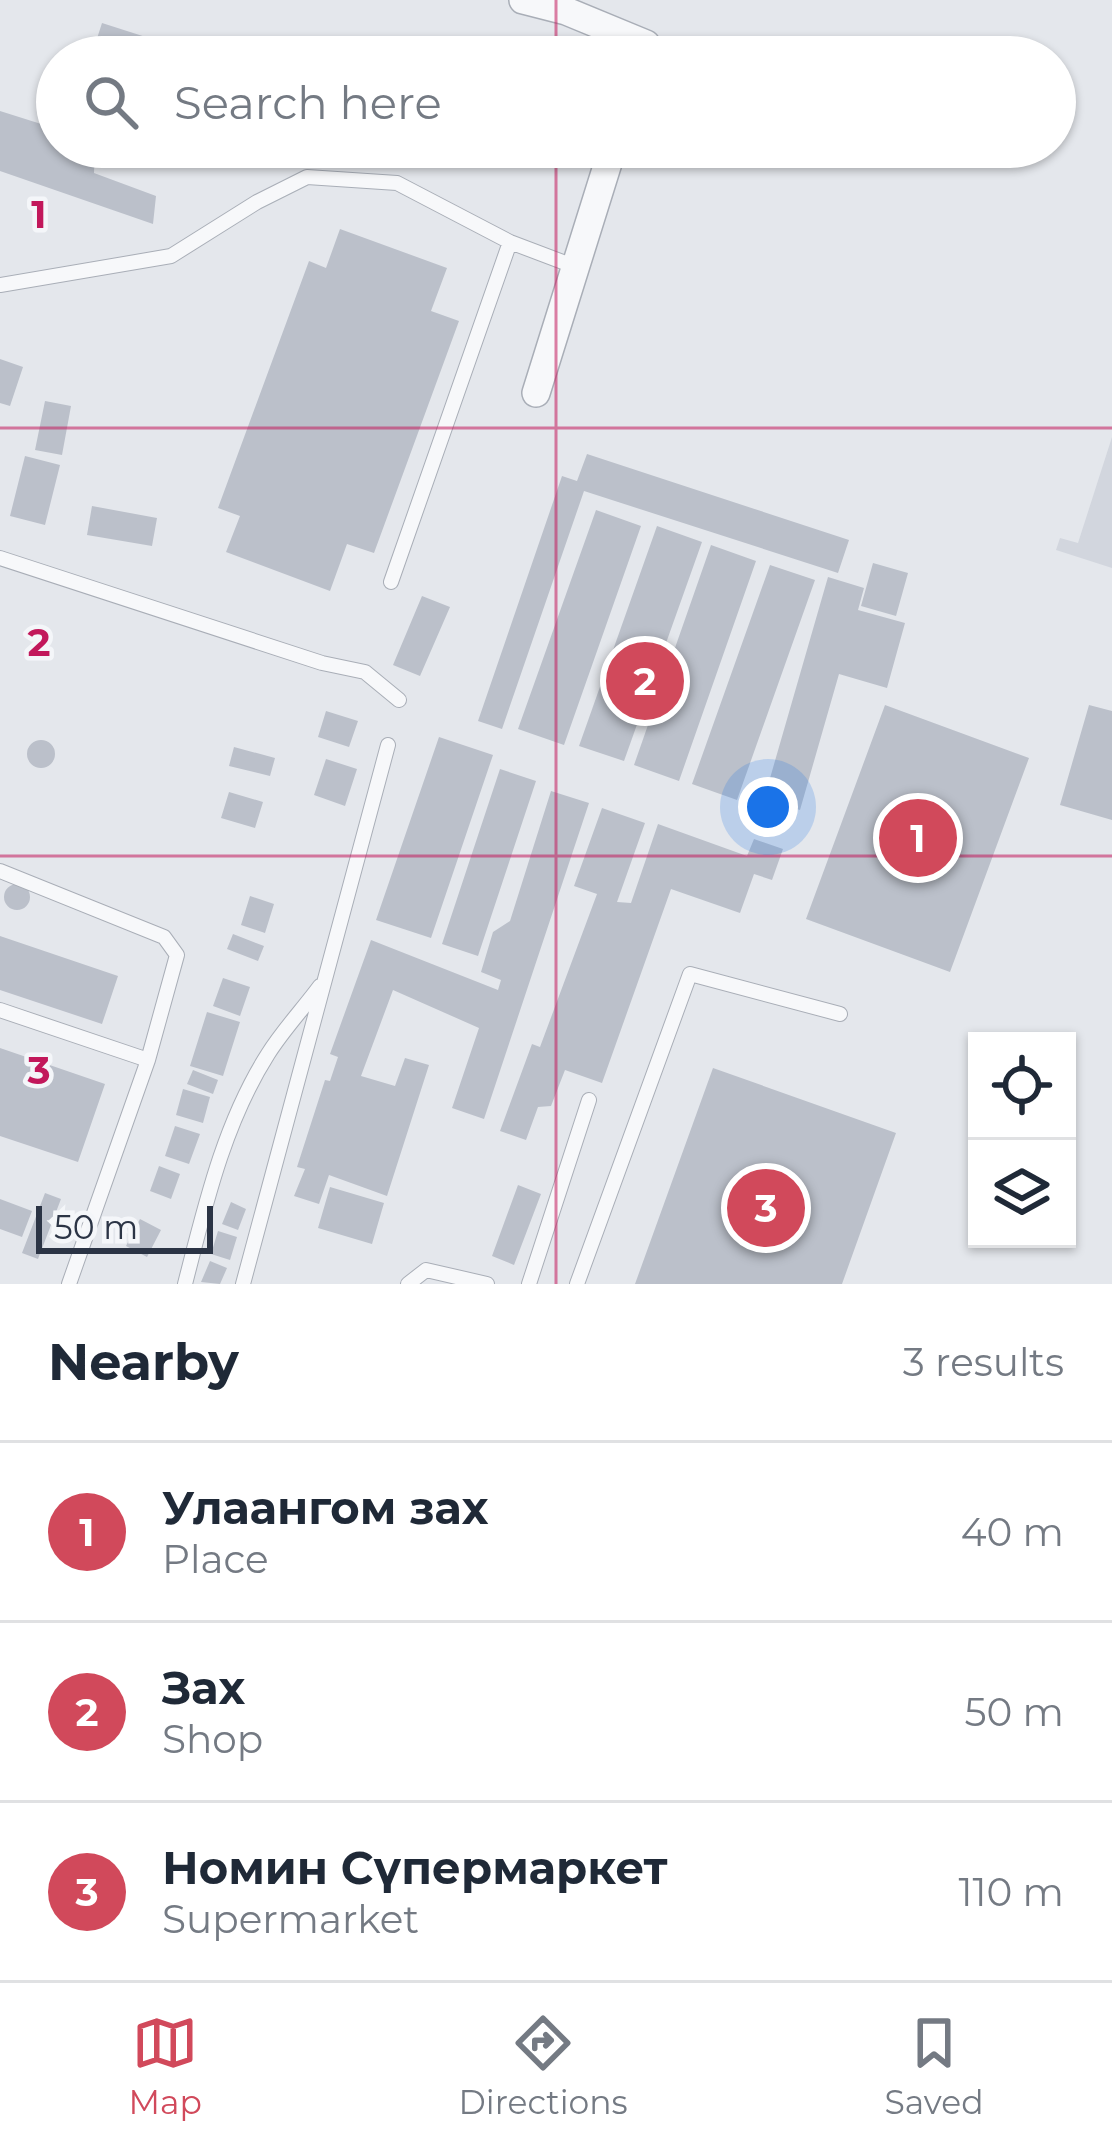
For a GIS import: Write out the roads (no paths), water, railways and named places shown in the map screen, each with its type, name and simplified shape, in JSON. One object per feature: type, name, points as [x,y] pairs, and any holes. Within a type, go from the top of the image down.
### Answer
[{"type":"street","points":[[523,0],[568,6],[630,36]]},
{"type":"street","points":[[536,393],[607,168]]},
{"type":"lane","points":[[0,285],[171,256],[307,177],[397,183],[510,242],[576,267]]},
{"type":"lane","points":[[392,582],[510,242]]},
{"type":"lane","points":[[0,558],[322,663],[365,672],[399,700]]},
{"type":"lane","points":[[243,1284],[388,745]]},
{"type":"lane","points":[[0,871],[164,937],[177,955],[148,1060],[69,1284]]},
{"type":"lane","points":[[577,1284],[689,974],[840,1014]]},
{"type":"lane","points":[[185,1284],[208,1194],[235,1118],[268,1054],[325,980]]},
{"type":"lane","points":[[0,1010],[148,1060]]},
{"type":"lane","points":[[529,1284],[590,1100]]},
{"type":"lane","points":[[408,1284],[426,1270],[487,1284]]},
{"type":"place","name":"Зах","points":[[645,681]]},
{"type":"place","name":"Улаангом зах","points":[[918,838]]},
{"type":"place","name":"Номин Сүпермаркет","points":[[766,1208]]}]
